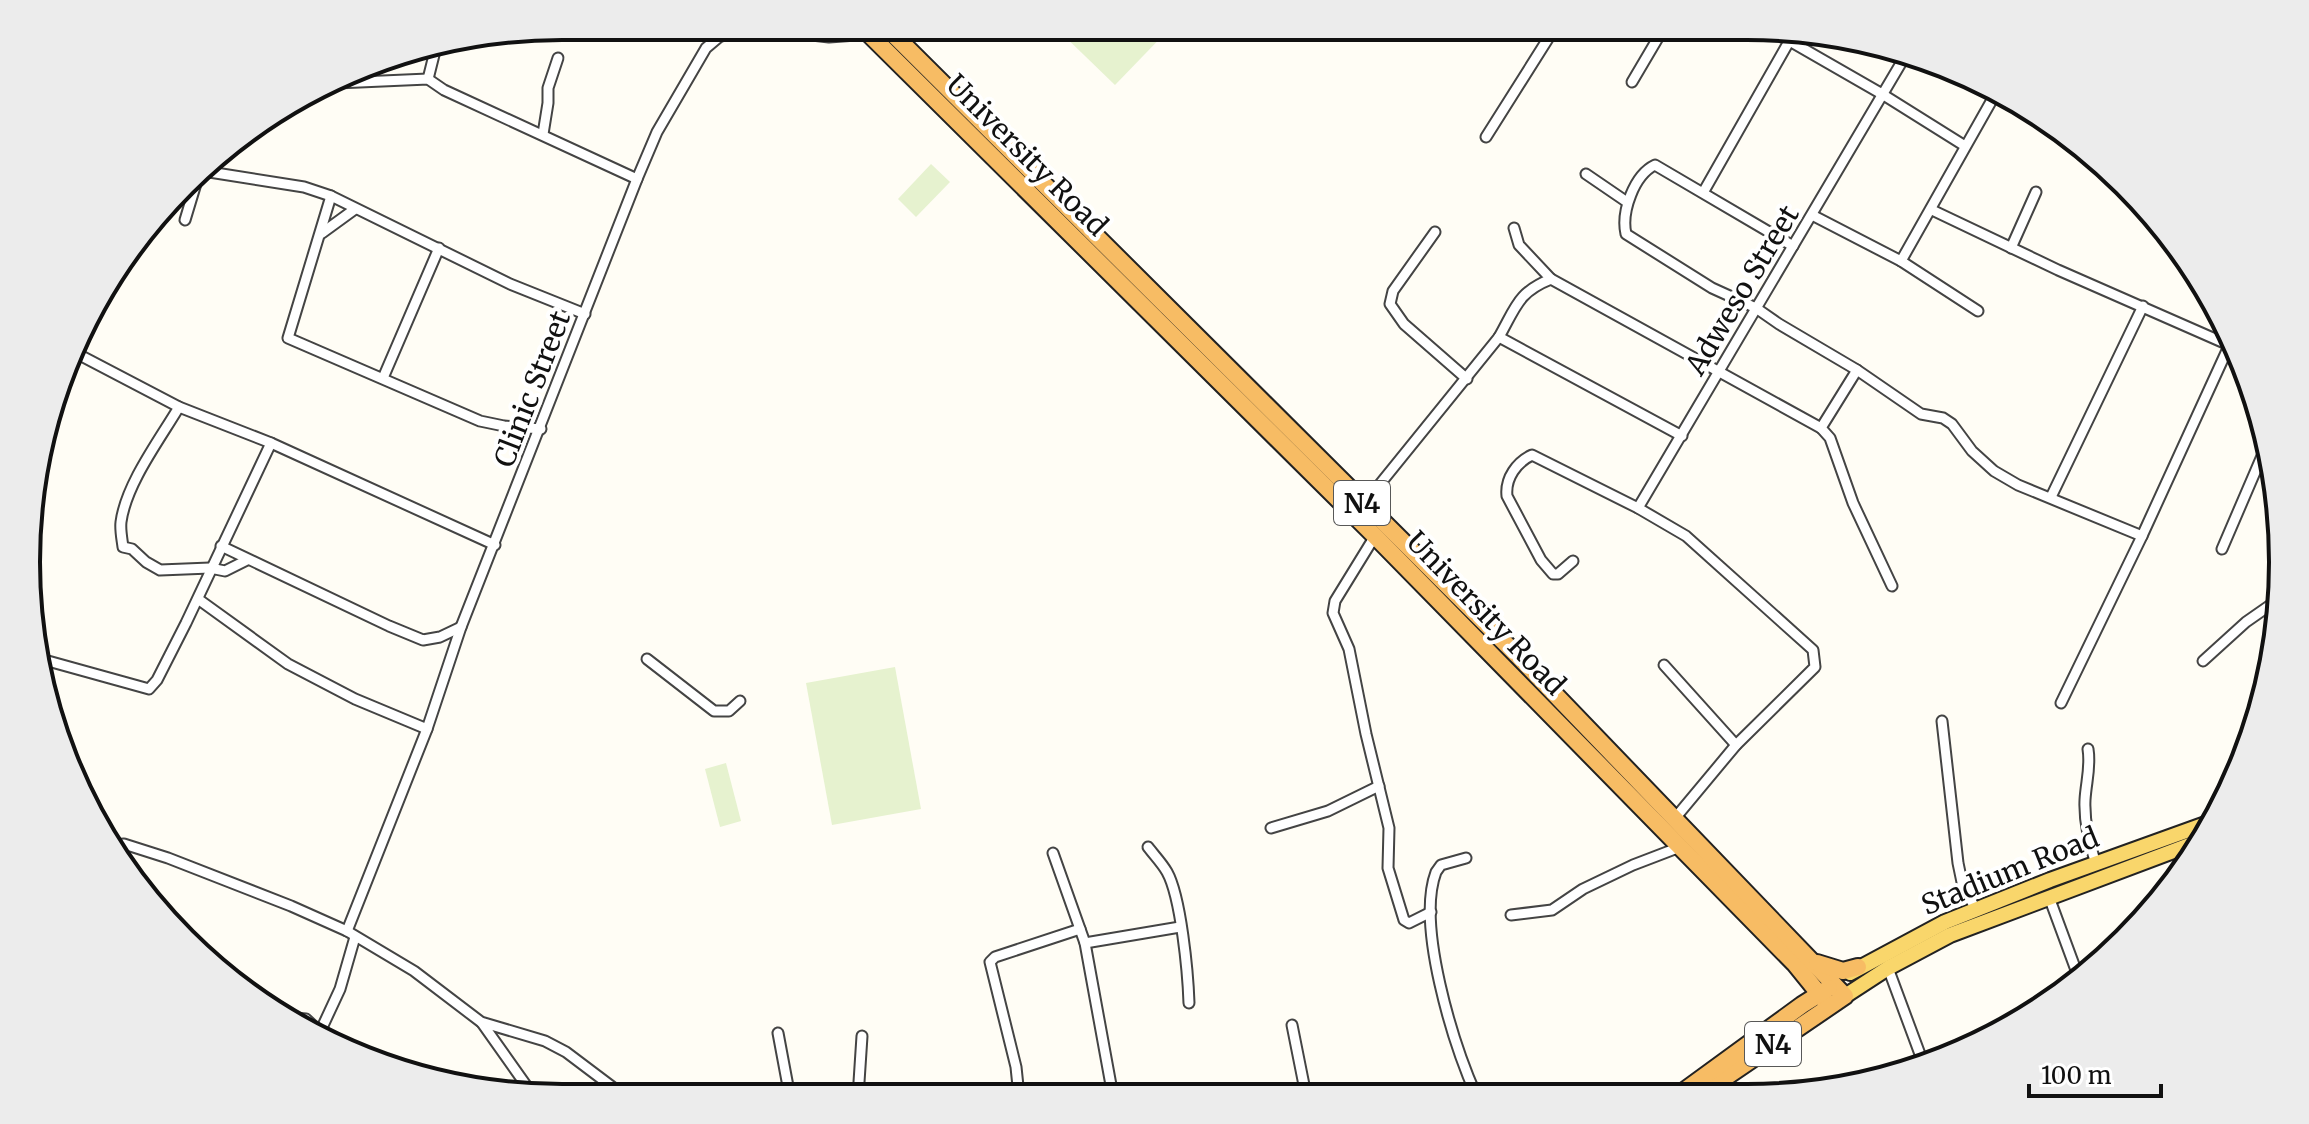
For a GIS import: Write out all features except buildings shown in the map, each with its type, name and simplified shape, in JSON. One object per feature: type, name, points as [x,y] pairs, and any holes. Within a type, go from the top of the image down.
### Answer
[{"type":"highway","name":"University Road","points":[[875,40],[1375,536],[1795,964],[1833,995]]},
{"type":"highway","name":"University Road","points":[[899,40],[1676,817],[1814,962],[1833,995]]},
{"type":"highway","points":[[1814,962],[1843,971],[1858,967]]},
{"type":"highway","points":[[1795,964],[1806,989],[1802,1005]]},
{"type":"highway","name":"N4","points":[[1694,1084],[1802,1005],[1833,995]]},
{"type":"highway","name":"N4","points":[[1714,1084],[1833,995]]},
{"type":"main road","name":"Stadium Road","points":[[1833,995],[1950,935],[2049,897],[2195,830]]},
{"type":"main road","name":"Stadium Road","points":[[1833,995],[1858,967],[1945,922],[2096,864],[2186,844]]},
{"type":"street","name":"Clinic Street","points":[[323,1026],[340,989],[351,934],[461,627],[637,179],[657,132],[706,48],[715,40]]},
{"type":"street","points":[[1486,137],[1547,40]]},
{"type":"street","points":[[1632,82],[1657,40]]},
{"type":"street","points":[[1704,191],[1789,42]]},
{"type":"street","points":[[1790,42],[1965,146]]},
{"type":"street","points":[[428,79],[434,56]]},
{"type":"street","points":[[543,134],[548,88],[558,58]]},
{"type":"street","name":"Adweso Street","points":[[1638,508],[1901,64]]},
{"type":"street","points":[[357,82],[428,79],[444,90],[637,179]]},
{"type":"street","points":[[1901,261],[1993,102]]},
{"type":"street","points":[[1793,246],[1655,165],[1647,168],[1627,202],[1626,234],[1712,288],[1756,308],[1857,370],[1921,414],[1943,418],[1994,471],[2018,485],[2142,536]]},
{"type":"street","points":[[215,173],[304,187],[331,196],[510,284],[585,314]]},
{"type":"street","points":[[1586,174],[1627,202]]},
{"type":"street","points":[[2011,248],[2036,192]]},
{"type":"street","points":[[185,220],[193,193]]},
{"type":"street","points":[[331,196],[288,338],[480,421],[541,429]]},
{"type":"street","points":[[322,233],[355,209]]},
{"type":"street","points":[[1932,210],[2220,341]]},
{"type":"street","points":[[1812,215],[1901,261],[1978,311]]},
{"type":"street","points":[[1514,228],[1519,245],[1551,279],[1821,428],[1830,438],[1853,503],[1892,586]]},
{"type":"street","points":[[1435,232],[1393,291],[1390,304],[1404,324],[1467,379]]},
{"type":"street","points":[[383,378],[439,248]]},
{"type":"street","points":[[1363,505],[1467,379],[1499,337],[1530,287],[1551,279]]},
{"type":"street","points":[[2051,497],[2143,306]]},
{"type":"street","points":[[1499,337],[1682,436]]},
{"type":"street","points":[[82,357],[179,407],[271,443],[495,545]]},
{"type":"street","points":[[2061,703],[2228,360]]},
{"type":"street","points":[[1821,428],[1857,370]]},
{"type":"street","points":[[179,407],[139,474],[129,497],[121,522],[123,547],[132,549],[160,570],[210,568],[225,571],[247,560]]},
{"type":"street","points":[[50,661],[149,689],[157,680],[198,599],[271,443]]},
{"type":"street","points":[[1573,561],[1558,574],[1553,574],[1541,560],[1507,496],[1506,489],[1515,467],[1532,455],[1638,508],[1686,536],[1813,650],[1815,667],[1736,745],[1676,817]]},
{"type":"street","points":[[2222,549],[2259,462]]},
{"type":"street","points":[[1375,536],[1333,607],[1349,649],[1389,828],[1388,868],[1404,920],[1409,923],[1431,912]]},
{"type":"street","points":[[221,546],[423,640],[440,637],[461,627]]},
{"type":"street","points":[[198,599],[288,664],[355,699],[427,729]]},
{"type":"street","points":[[2203,661],[2267,607]]},
{"type":"street","points":[[647,659],[714,711],[729,711],[740,701]]},
{"type":"street","points":[[1664,665],[1736,745]]},
{"type":"street","points":[[1942,721],[1958,863],[1963,887],[1976,909]]},
{"type":"street","points":[[2088,749],[2091,764],[2085,801],[2086,825],[2096,864]]},
{"type":"street","points":[[1271,828],[1328,811],[1379,786]]},
{"type":"street","points":[[123,844],[168,858],[291,906],[351,934],[404,965],[481,1022],[524,1083]]},
{"type":"street","points":[[1148,847],[1167,872],[1184,950],[1189,1003]]},
{"type":"street","points":[[1511,915],[1552,910],[1583,889],[1681,847]]},
{"type":"street","points":[[1053,853],[1085,943],[1111,1084]]},
{"type":"street","points":[[1466,858],[1441,865],[1436,872],[1430,927],[1447,1011],[1472,1084]]},
{"type":"street","points":[[2049,897],[2075,968]]},
{"type":"street","points":[[1085,943],[1180,927]]},
{"type":"street","points":[[1018,1084],[990,962],[995,957],[1080,929]]},
{"type":"street","points":[[1888,968],[1920,1054]]},
{"type":"street","points":[[481,1022],[545,1041],[566,1052],[608,1084]]},
{"type":"street","points":[[1292,1025],[1304,1084]]},
{"type":"street","points":[[778,1033],[788,1084]]},
{"type":"street","points":[[859,1084],[862,1036]]},
{"type":"green space","points":[[1068,40],[1158,40],[1115,85]]},
{"type":"green space","points":[[931,164],[950,182],[916,217],[898,199]]},
{"type":"green space","points":[[895,667],[921,809],[832,825],[806,683]]},
{"type":"green space","points":[[726,763],[741,821],[720,827],[705,769]]}]
